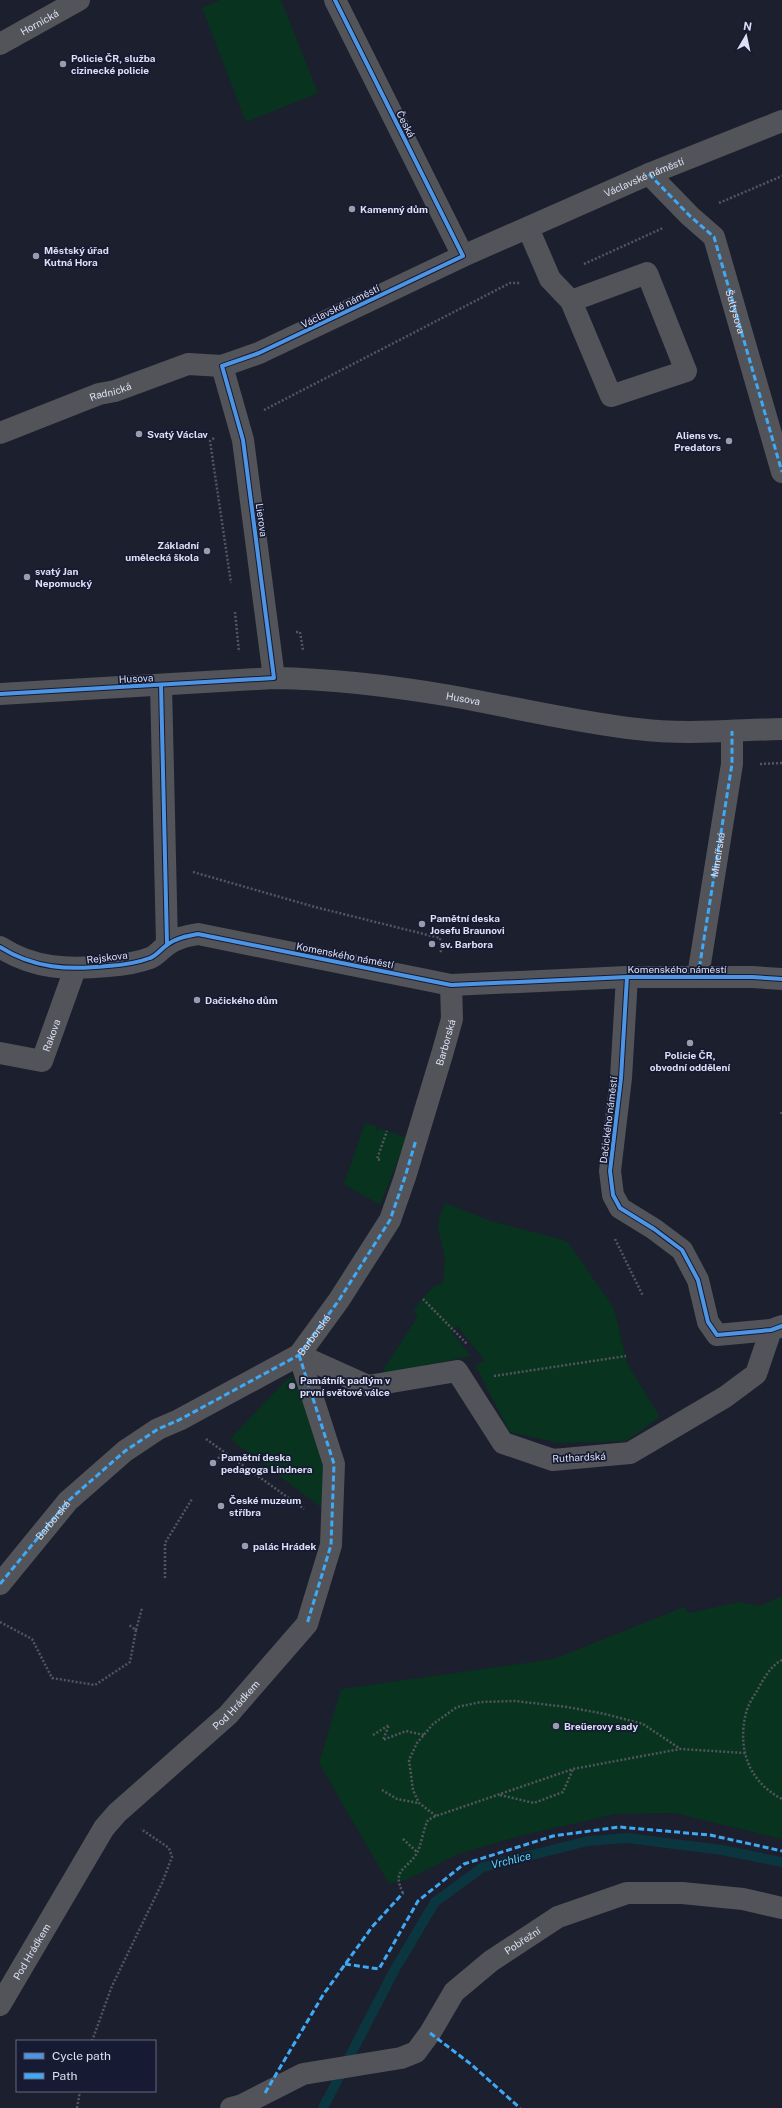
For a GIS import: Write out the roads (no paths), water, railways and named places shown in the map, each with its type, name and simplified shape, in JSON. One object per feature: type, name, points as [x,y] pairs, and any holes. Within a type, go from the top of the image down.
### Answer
[{"type":"street","name":"Hornická","points":[[0,44],[79,0]]},
{"type":"street","name":"Česká","points":[[335,0],[463,256]]},
{"type":"street","name":"Václavské náměstí","points":[[222,366],[259,353],[463,256],[649,174],[782,120]]},
{"type":"street","name":"Šultysova","points":[[649,174],[690,216],[714,237],[782,472]]},
{"type":"street","points":[[528,228],[550,279],[571,301],[611,396],[686,371],[647,273],[571,301]]},
{"type":"street","name":"Radnická","points":[[0,433],[99,394],[115,391],[188,364],[222,366]]},
{"type":"street","name":"Lierova","points":[[222,366],[239,424],[244,448],[274,678]]},
{"type":"street","name":"Husova","points":[[0,694],[274,678],[319,679],[379,685],[452,696],[578,721],[638,729],[732,731],[782,729]]},
{"type":"street","points":[[161,684],[167,944]]},
{"type":"street","name":"Mincířská","points":[[698,976],[699,962],[732,764],[732,731]]},
{"type":"street","name":"Komenského náměstí","points":[[167,944],[182,937],[198,934],[451,985],[627,977],[698,976],[782,979]]},
{"type":"street","name":"Rejskova","points":[[0,947],[16,957],[38,964],[75,969],[126,964],[152,958],[167,944]]},
{"type":"street","name":"Rakova","points":[[0,1053],[42,1061],[75,969]]},
{"type":"street","name":"Dačického náměstí","points":[[627,977],[621,1078],[610,1171],[613,1195],[620,1208],[654,1229],[682,1250],[698,1280],[708,1322],[718,1335],[776,1328]]},
{"type":"street","name":"Barborská","points":[[0,1584],[68,1501],[125,1451],[158,1429],[179,1420],[299,1355],[339,1300],[390,1220],[405,1177],[452,1019],[451,985]]},
{"type":"street","name":"Ruthardská","points":[[299,1355],[368,1386],[457,1371],[503,1443],[554,1460],[630,1453],[726,1397],[756,1374],[776,1328]]},
{"type":"street","name":"Pod Hrádkem","points":[[0,2005],[104,1828],[117,1813],[228,1715],[307,1624],[331,1544],[334,1464],[299,1355]]},
{"type":"street","name":"Pobřežní","points":[[231,2108],[242,2105],[303,2074],[401,2058],[416,2052],[430,2033],[454,1992],[491,1961],[558,1917],[627,1893],[682,1893],[743,1899],[782,1908]]},
{"type":"waterway","name":"Vrchlice","points":[[323,2108],[395,1969],[435,1902],[483,1867],[588,1841],[627,1838],[722,1850],[782,1862]]},
{"type":"place","name":"Policie ČR, služba cizinecké policie","points":[[63,64]]},
{"type":"place","name":"Kamenný dům","points":[[352,209]]},
{"type":"place","name":"Městský úřad Kutná Hora","points":[[36,256]]},
{"type":"place","name":"Svatý Václav","points":[[139,434]]},
{"type":"place","name":"Aliens vs. Predators","points":[[729,441]]},
{"type":"place","name":"Základní umělecká škola","points":[[207,551]]},
{"type":"place","name":"svatý Jan Nepomucký","points":[[27,577]]},
{"type":"place","name":"Pamětní deska Josefu Braunovi","points":[[422,924]]},
{"type":"place","name":"sv. Barbora","points":[[432,944]]},
{"type":"place","name":"Dačického dům","points":[[197,1000]]},
{"type":"place","name":"Policie ČR, obvodní oddělení","points":[[690,1043]]},
{"type":"place","name":"Památník padlým v první světové válce","points":[[292,1386]]},
{"type":"place","name":"Pamětní deska pedagoga Lindnera","points":[[213,1463]]},
{"type":"place","name":"České muzeum stříbra","points":[[221,1506]]},
{"type":"place","name":"palác Hrádek","points":[[245,1546]]},
{"type":"place","name":"Breüerovy sady","points":[[556,1726]]}]
